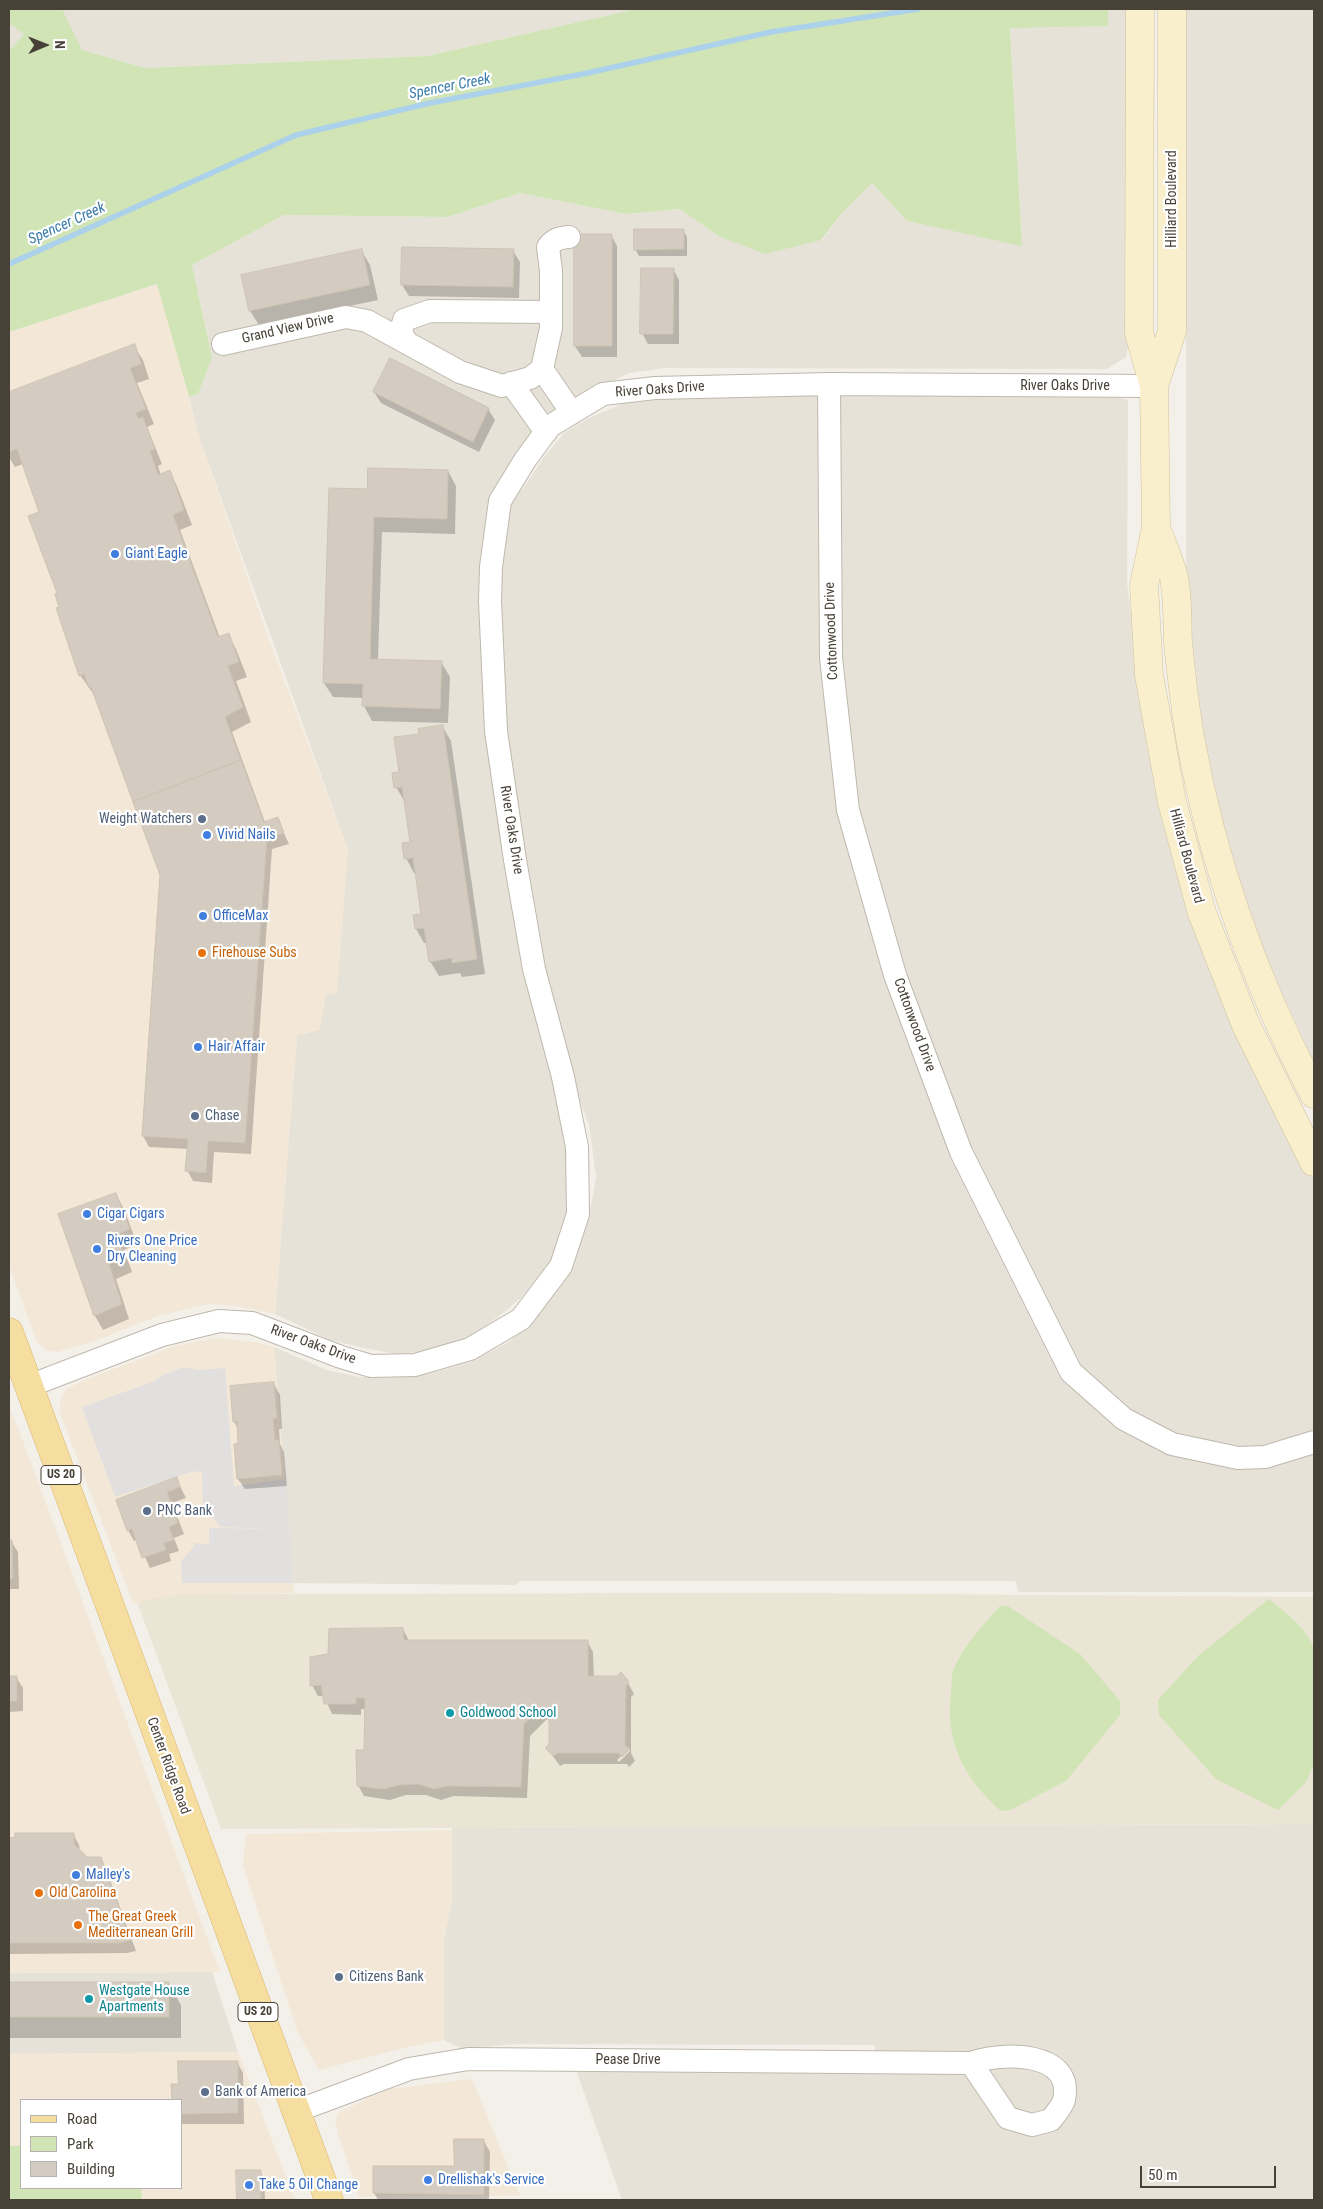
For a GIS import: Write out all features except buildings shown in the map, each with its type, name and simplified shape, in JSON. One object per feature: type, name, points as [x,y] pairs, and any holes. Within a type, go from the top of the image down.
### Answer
[{"type":"main road","name":"Hilliard Boulevard","points":[[1140,9],[1139,333],[1154,386],[1156,528],[1144,585],[1149,675],[1172,802],[1202,913],[1246,1025],[1314,1162]]},
{"type":"main road","name":"Hilliard Boulevard","points":[[1154,386],[1172,331],[1172,9]]},
{"type":"main road","name":"Hilliard Boulevard","points":[[1156,528],[1174,578],[1180,663],[1190,735],[1202,800],[1222,874],[1275,1013],[1314,1094]]},
{"type":"main road","name":"Center Ridge Road","points":[[9,1332],[294,2112],[329,2200]]},
{"type":"street","points":[[569,237],[559,238],[548,247],[551,271],[551,328],[542,369],[572,413]]},
{"type":"street","points":[[407,343],[401,332],[404,320],[430,310],[551,312]]},
{"type":"street","name":"Grand View Drive","points":[[223,344],[346,317],[367,321],[460,372],[502,386],[530,378],[542,369]]},
{"type":"street","points":[[511,383],[546,432]]},
{"type":"street","name":"River Oaks Drive","points":[[29,1386],[162,1335],[219,1321],[252,1323],[341,1357],[371,1366],[415,1365],[470,1349],[521,1318],[561,1266],[578,1214],[577,1147],[563,1076],[534,968],[515,860],[496,731],[490,601],[491,567],[500,501],[525,460],[550,426],[603,394],[637,390],[830,384],[1154,386]]},
{"type":"street","name":"Cottonwood Drive","points":[[830,384],[831,658],[848,810],[895,975],[961,1152],[1072,1372],[1124,1419],[1172,1444],[1238,1458],[1264,1457],[1314,1442]]},
{"type":"street","name":"Pease Drive","points":[[294,2112],[409,2069],[468,2059],[971,2063]]},
{"type":"shaded area","points":[[9,9],[636,9],[427,56],[145,68],[25,34],[9,51]]},
{"type":"shaded area","points":[[1108,9],[1132,9],[1131,329],[1126,357],[1107,369],[665,368],[630,373],[586,393],[523,443],[502,477],[522,490],[544,457],[565,432],[589,418],[641,396],[1102,393],[1128,400],[1127,582],[1148,750],[1187,899],[1314,1166],[1314,1592],[1019,1592],[1015,1581],[521,1581],[515,1585],[293,1583],[274,1347],[327,1370],[359,1377],[388,1378],[429,1374],[471,1362],[510,1341],[541,1307],[574,1262],[589,1218],[596,1177],[589,1124],[579,1099],[563,1114],[572,1185],[557,1253],[520,1299],[484,1328],[447,1349],[397,1354],[364,1348],[330,1340],[275,1314],[297,1036],[348,850],[200,440],[189,397],[198,394],[212,358],[192,265],[284,215],[448,217],[520,193],[626,214],[680,209],[718,236],[822,240],[842,213],[872,183],[907,221],[1022,245],[1010,27],[1108,26]]},
{"type":"shaded area","points":[[1186,9],[1314,9],[1314,1063],[1263,952],[1241,890],[1215,799],[1197,692],[1186,585]]},
{"type":"shaded area","points":[[158,284],[200,440],[267,634],[348,850],[337,993],[326,995],[320,1030],[297,1036],[275,1314],[236,1306],[208,1304],[158,1316],[95,1341],[57,1352],[46,1350],[37,1342],[9,1266],[9,332]]},
{"type":"shaded area","points":[[215,1338],[256,1342],[274,1347],[294,1593],[180,1594],[133,1603],[59,1411],[62,1396],[65,1390],[82,1381],[175,1346]]},
{"type":"shaded area","points":[[184,1367],[199,1370],[225,1368],[234,1486],[286,1479],[293,1583],[182,1583],[181,1561],[195,1543],[209,1544],[209,1528],[284,1529],[220,1527],[203,1505],[202,1471],[191,1472],[115,1497],[82,1407],[152,1382],[165,1374]]},
{"type":"shaded area","points":[[9,1407],[20,1433],[220,1972],[9,1973]]},
{"type":"shaded area","points":[[788,1593],[1314,1597],[1314,1824],[221,1829],[137,1602],[180,1594]]},
{"type":"shaded area","points":[[1314,1824],[1314,2200],[622,2200],[576,2070],[875,2070],[875,2045],[514,2044],[463,2049],[444,2040],[444,1939],[452,1898],[452,1828]]},
{"type":"shaded area","points":[[452,1830],[452,1898],[444,1939],[444,2040],[408,2047],[319,2070],[298,2033],[243,1866],[246,1834]]},
{"type":"shaded area","points":[[212,1972],[238,2052],[9,2054],[9,1973]]},
{"type":"shaded area","points":[[238,2052],[295,2200],[142,2200],[141,2189],[182,2189],[182,2099],[20,2099],[20,2146],[9,2146],[9,2054]]},
{"type":"shaded area","points":[[472,2079],[520,2196],[359,2197],[338,2134],[335,2120],[339,2112],[389,2089]]},
{"type":"shaded area","points":[[361,2199],[520,2199],[520,2200]]},
{"type":"green space","points":[[9,9],[62,9],[82,50],[145,68],[427,56],[636,9],[1108,9],[1108,26],[1010,28],[1022,246],[907,221],[872,183],[842,213],[821,240],[765,254],[718,236],[680,209],[626,214],[520,193],[448,217],[284,215],[192,265],[212,358],[198,394],[189,397],[157,284],[9,332],[9,51],[24,34],[9,23]]},
{"type":"green space","points":[[1269,1599],[1289,1615],[1301,1628],[1311,1641],[1314,1649],[1314,1764],[1306,1782],[1278,1810],[1216,1779],[1159,1715],[1158,1700],[1198,1656]]},
{"type":"green space","points":[[1000,1606],[1008,1606],[1080,1654],[1120,1701],[1120,1715],[1066,1781],[1010,1810],[1001,1811],[977,1786],[960,1759],[951,1729],[950,1712],[952,1677],[958,1659]]},
{"type":"green space","points":[[9,2146],[20,2146],[20,2189],[141,2189],[142,2200],[9,2200]]},
{"type":"waterway","name":"Spencer Creek","points":[[9,264],[296,135],[430,103],[583,74],[771,32],[918,9]]},
{"type":"place","name":"Giant Eagle","points":[[115,554]]},
{"type":"place","name":"Weight Watchers","points":[[202,819]]},
{"type":"place","name":"Vivid Nails","points":[[207,835]]},
{"type":"place","name":"OfficeMax","points":[[203,916]]},
{"type":"place","name":"Firehouse Subs","points":[[202,953]]},
{"type":"place","name":"Hair Affair","points":[[198,1047]]},
{"type":"place","name":"Chase","points":[[195,1116]]},
{"type":"place","name":"Cigar Cigars","points":[[87,1214]]},
{"type":"place","name":"Rivers One Price Dry Cleaning","points":[[97,1249]]},
{"type":"place","name":"PNC Bank","points":[[147,1511]]},
{"type":"place","name":"Goldwood School","points":[[450,1713]]},
{"type":"place","name":"Malley's","points":[[76,1875]]},
{"type":"place","name":"Old Carolina","points":[[39,1893]]},
{"type":"place","name":"The Great Greek Mediterranean Grill","points":[[78,1925]]},
{"type":"place","name":"Citizens Bank","points":[[339,1977]]},
{"type":"place","name":"Westgate House Apartments","points":[[89,1999]]},
{"type":"place","name":"Bank of America","points":[[205,2092]]},
{"type":"place","name":"Drellishak's Service","points":[[428,2180]]},
{"type":"place","name":"Take 5 Oil Change","points":[[249,2185]]}]
